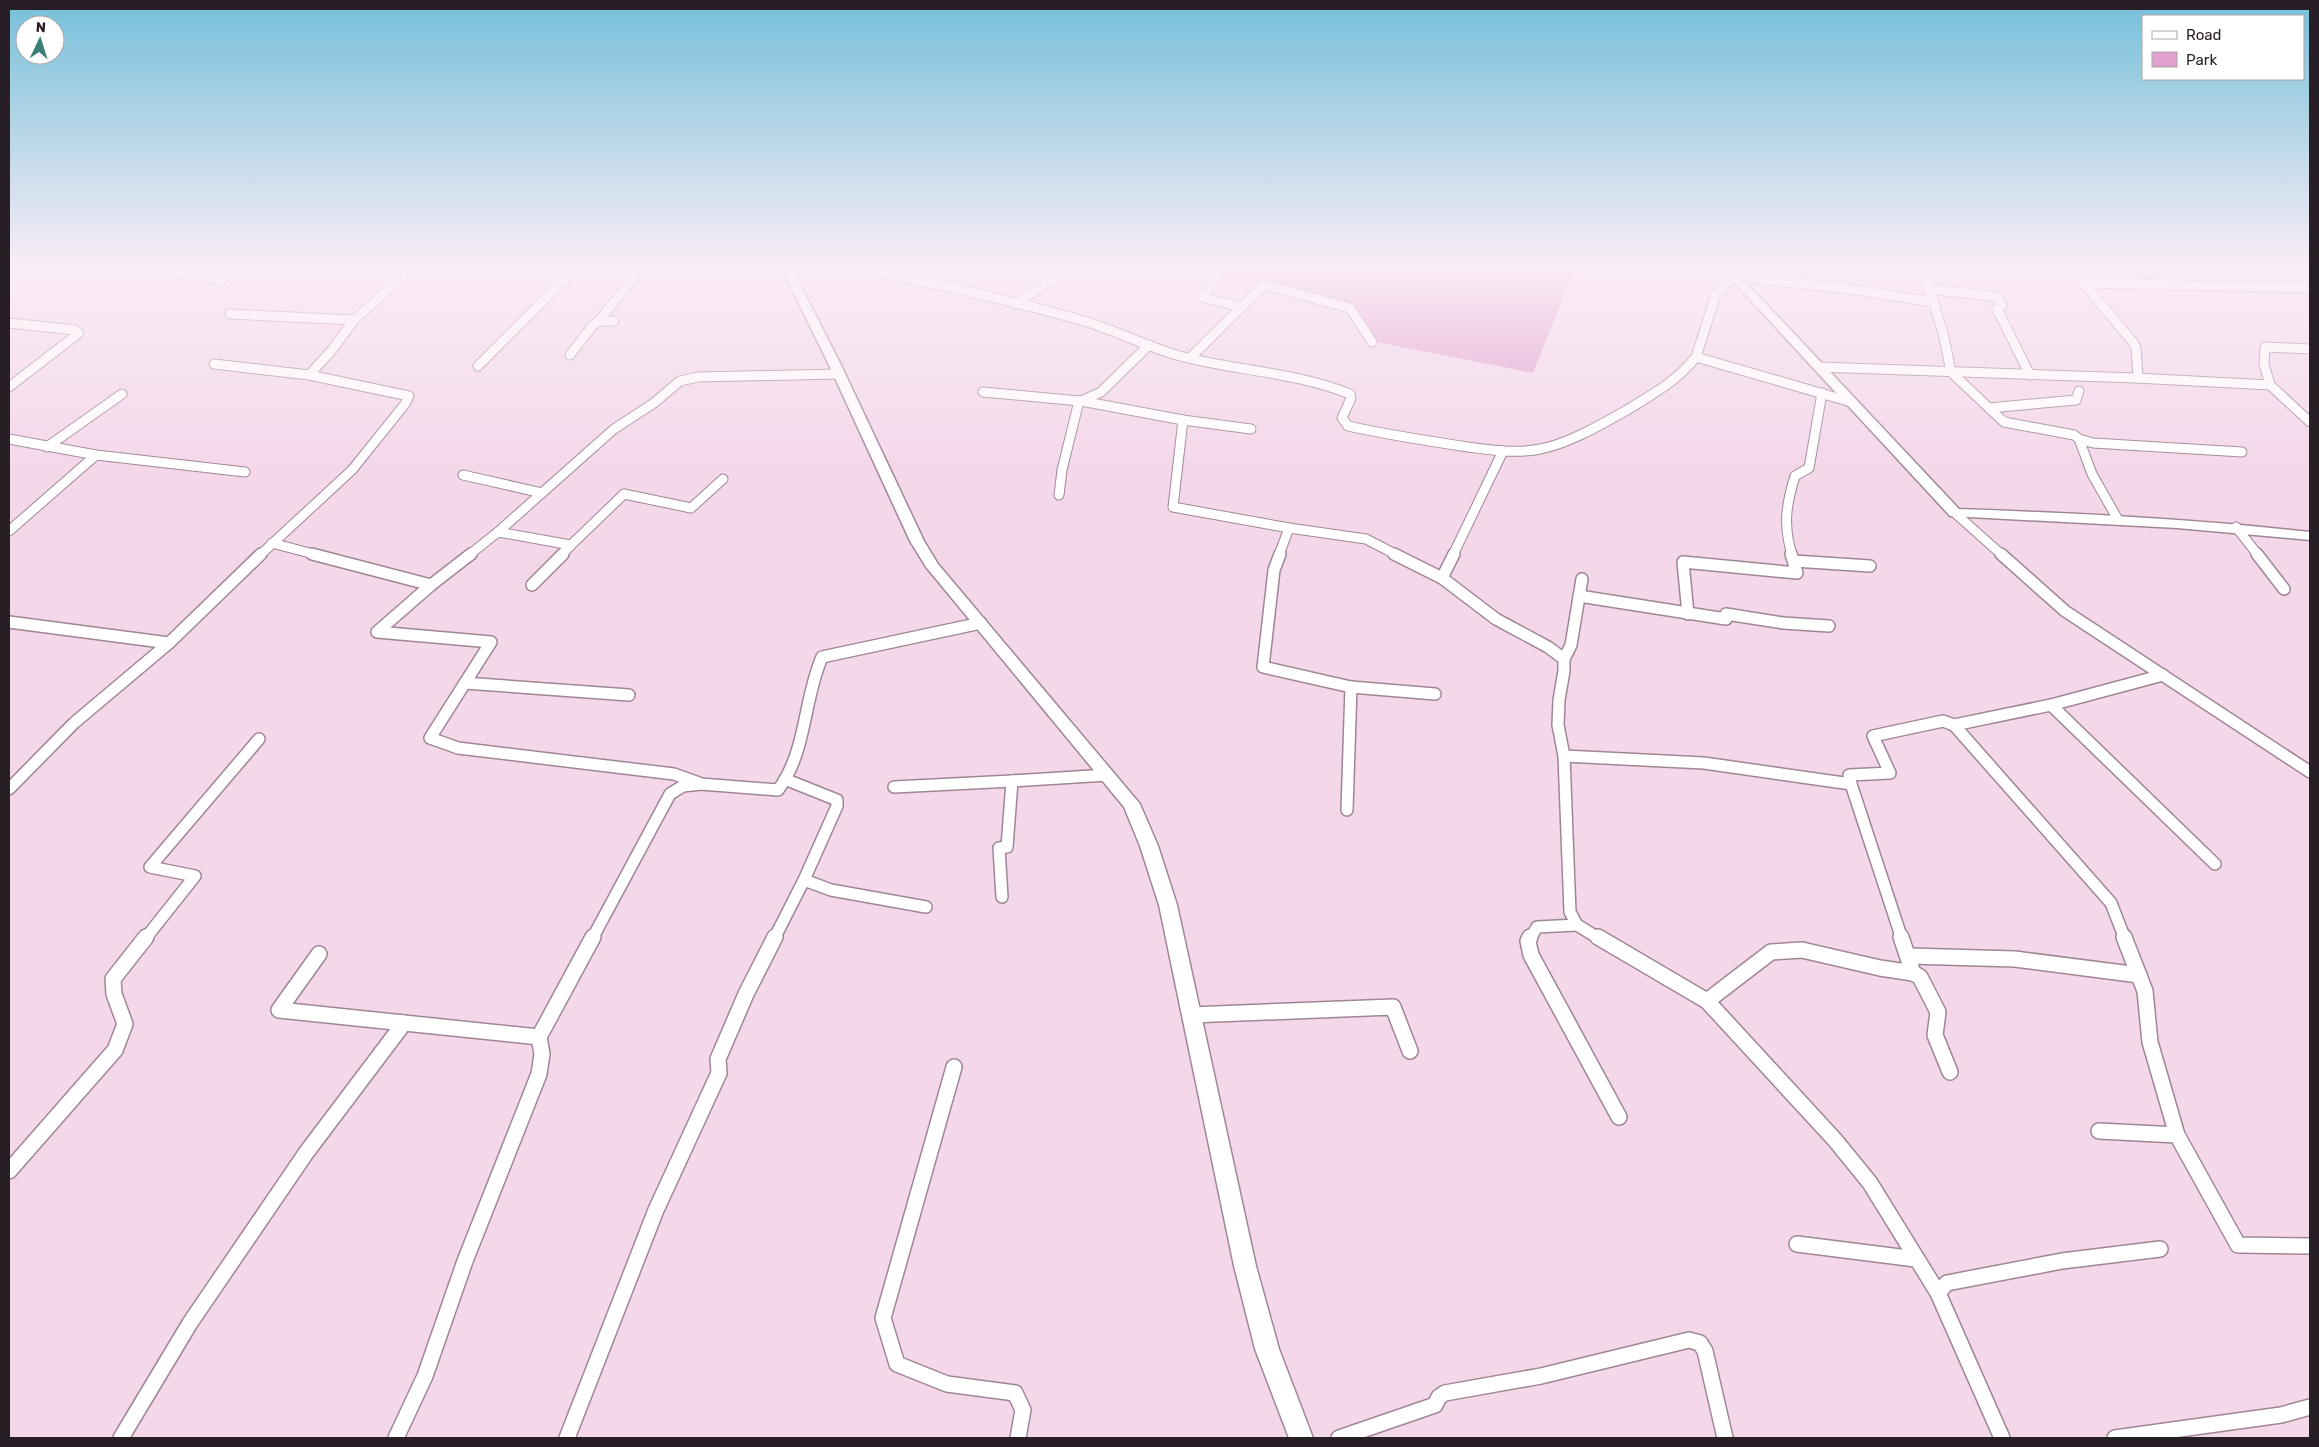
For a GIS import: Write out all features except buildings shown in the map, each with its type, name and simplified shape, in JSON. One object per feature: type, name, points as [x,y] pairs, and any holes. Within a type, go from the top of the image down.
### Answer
[{"type":"main road","points":[[818,333],[916,541],[933,567],[1131,804],[1149,846],[1168,905],[1255,1303],[1267,1349],[1301,1438]]},
{"type":"main road","points":[[1787,333],[1955,513],[2117,518],[2310,536]]},
{"type":"street","points":[[9,387],[78,333]]},
{"type":"street","points":[[309,375],[345,333]]},
{"type":"street","points":[[478,366],[512,333]]},
{"type":"street","points":[[570,355],[587,333]]},
{"type":"street","points":[[1115,333],[1190,358],[1275,373],[1345,392],[1351,398],[1342,418],[1348,426],[1408,439],[1525,452],[1544,449],[1595,428],[1664,388],[1683,373],[1696,357],[1704,333]]},
{"type":"street","points":[[1190,358],[1215,333]]},
{"type":"street","points":[[1366,333],[1372,342]]},
{"type":"street","points":[[1943,333],[1951,372],[2004,422],[2037,426],[2074,435],[2079,439],[2093,443],[2242,452]]},
{"type":"street","points":[[2009,333],[2030,375]]},
{"type":"street","points":[[2123,333],[2136,348],[2138,376],[2136,378]]},
{"type":"street","points":[[1080,401],[1101,392],[1149,345]]},
{"type":"street","points":[[2310,350],[2265,347],[2264,364],[2270,385],[2310,422]]},
{"type":"street","points":[[1696,357],[1851,402]]},
{"type":"street","points":[[9,789],[74,723],[169,643],[272,543],[352,470],[405,404],[409,396],[309,375],[214,364]]},
{"type":"street","points":[[1819,367],[2136,378],[2270,385]]},
{"type":"street","points":[[701,784],[674,774],[458,748],[430,738],[491,642],[377,632],[431,584],[498,532],[614,429],[654,403],[680,381],[698,377],[838,374]]},
{"type":"street","points":[[1989,408],[2076,400],[2079,391]]},
{"type":"street","points":[[983,392],[1080,401],[1183,420],[1251,429]]},
{"type":"street","points":[[1688,614],[1683,562],[1798,573],[1786,534],[1789,495],[1795,476],[1809,468],[1822,393]]},
{"type":"street","points":[[47,446],[122,394]]},
{"type":"street","points":[[1059,495],[1062,470],[1080,401]]},
{"type":"street","points":[[1183,420],[1173,507],[1289,528],[1366,539],[1442,578],[1496,619],[1548,647],[1564,659]]},
{"type":"street","points":[[9,439],[96,455],[245,472]]},
{"type":"street","points":[[2079,439],[2092,474],[2117,518]]},
{"type":"street","points":[[1442,578],[1503,451]]},
{"type":"street","points":[[9,531],[96,455]]},
{"type":"street","points":[[463,475],[542,493]]},
{"type":"street","points":[[532,585],[624,494],[691,508],[723,479]]},
{"type":"street","points":[[1955,513],[2065,611],[2310,772]]},
{"type":"street","points":[[1289,528],[1274,570],[1264,667],[1351,687],[1434,694]]},
{"type":"street","points":[[2236,528],[2284,589]]},
{"type":"street","points":[[498,532],[571,545]]},
{"type":"street","points":[[272,543],[431,584]]},
{"type":"street","points":[[1794,561],[1870,566]]},
{"type":"street","points":[[1582,579],[1571,645],[1564,659],[1566,671],[1558,705],[1559,746],[1564,756],[1570,912],[1577,925],[1707,1001],[1835,1140],[1870,1183],[1938,1293],[2002,1438]]},
{"type":"street","points":[[1579,596],[1726,619],[1726,614],[1783,623],[1829,626]]},
{"type":"street","points":[[9,622],[169,643]]},
{"type":"street","points":[[396,1438],[425,1376],[465,1261],[540,1074],[542,1054],[538,1037],[670,794],[683,786],[701,784],[778,790],[787,780],[797,756],[814,672],[822,657],[981,623]]},
{"type":"street","points":[[1914,973],[1849,775],[1890,773],[1873,736],[1943,722],[1954,725],[2051,705],[2163,675]]},
{"type":"street","points":[[465,683],[629,695]]},
{"type":"street","points":[[1348,810],[1351,687]]},
{"type":"street","points":[[2051,705],[2215,864]]},
{"type":"street","points":[[1954,725],[2111,903],[2145,991],[2150,1042],[2177,1135],[2238,1245],[2310,1246]]},
{"type":"street","points":[[9,1170],[115,1050],[125,1024],[114,994],[113,979],[195,876],[150,867],[259,739]]},
{"type":"street","points":[[1564,756],[1704,763],[1851,784]]},
{"type":"street","points":[[894,787],[1107,775]]},
{"type":"street","points":[[567,1438],[656,1210],[719,1073],[718,1059],[746,994],[804,880],[837,806],[837,800],[787,780]]},
{"type":"street","points":[[1002,897],[999,848],[1007,847],[1012,781]]},
{"type":"street","points":[[804,880],[832,890],[926,907]]},
{"type":"street","points":[[1577,925],[1537,927],[1528,940],[1529,948],[1619,1117]]},
{"type":"street","points":[[1707,1001],[1771,952],[1802,950],[1880,968],[1914,973],[1920,977],[1938,1012],[1935,1035],[1950,1072]]},
{"type":"street","points":[[319,954],[279,1010],[538,1037]]},
{"type":"street","points":[[1909,956],[2015,959],[2139,975]]},
{"type":"street","points":[[1191,1014],[1393,1007],[1410,1051]]},
{"type":"street","points":[[121,1438],[190,1323],[306,1153],[404,1023]]},
{"type":"street","points":[[954,1067],[882,1318],[897,1364],[947,1384],[1015,1393],[1023,1403],[1024,1417],[1018,1438]]},
{"type":"street","points":[[2099,1131],[2177,1135]]},
{"type":"street","points":[[1796,1244],[1916,1259]]},
{"type":"street","points":[[1938,1293],[1947,1283],[1956,1281],[2062,1261],[2160,1249]]},
{"type":"street","points":[[1339,1438],[1435,1405],[1439,1397],[1445,1393],[1541,1376],[1689,1340],[1700,1343],[1705,1351],[1724,1438]]},
{"type":"street","points":[[2115,1438],[2281,1415],[2310,1407]]},
{"type":"green space","points":[[1370,333],[1549,333],[1533,373],[1376,342]]}]
